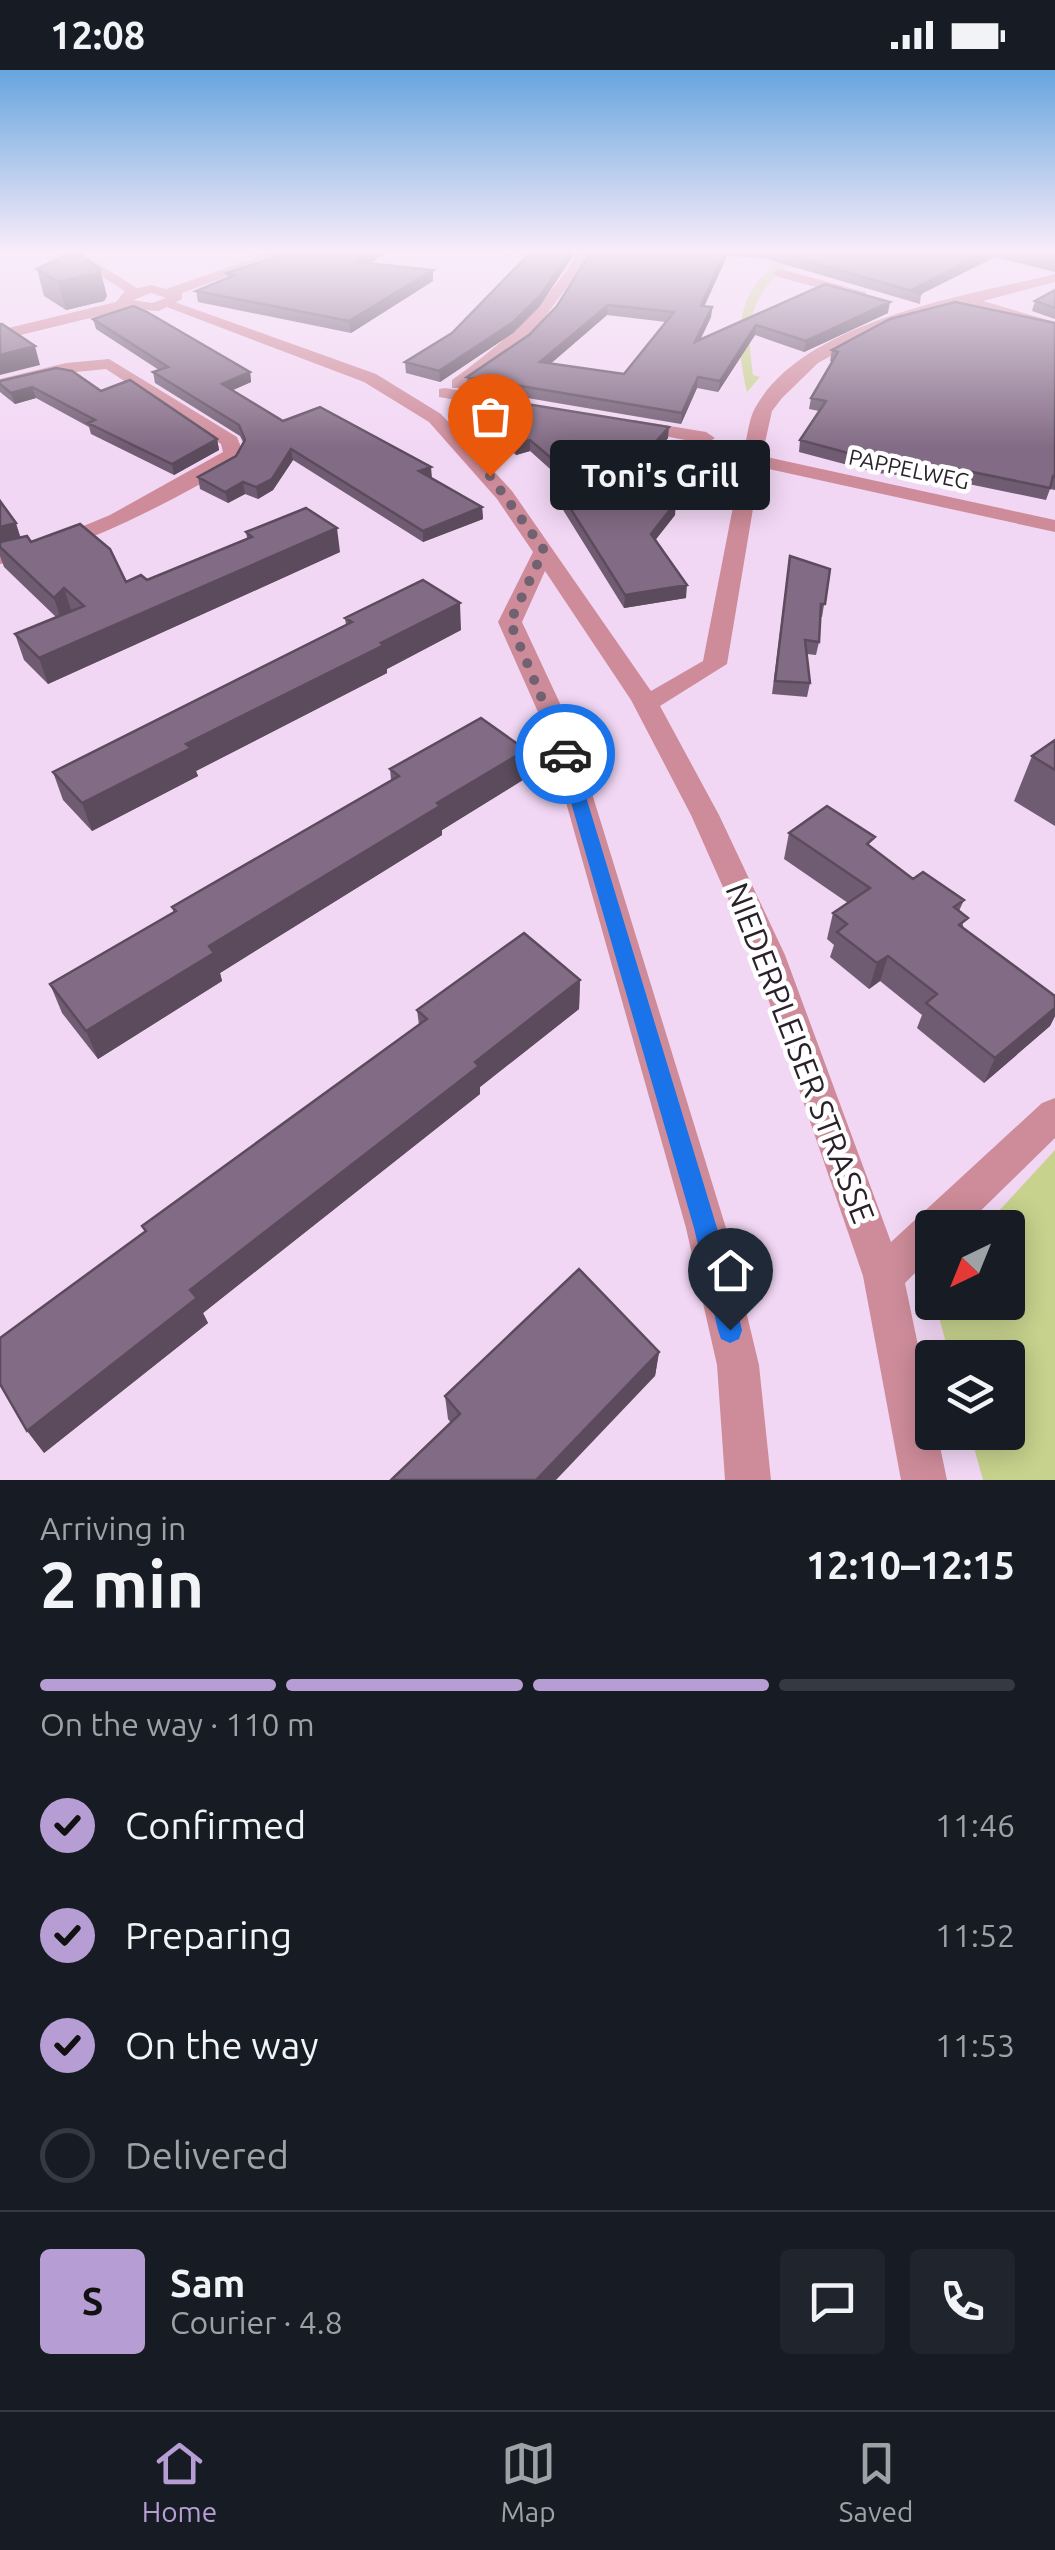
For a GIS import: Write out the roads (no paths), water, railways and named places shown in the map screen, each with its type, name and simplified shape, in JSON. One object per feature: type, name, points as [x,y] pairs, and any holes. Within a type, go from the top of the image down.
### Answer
[{"type":"street","points":[[0,335],[68,316]]},
{"type":"street","name":"NIEDERPLEISER STRASSE","points":[[217,316],[370,378],[417,404],[474,456],[544,550],[644,700],[705,815],[769,955],[884,1276],[924,1480]]},
{"type":"street","points":[[417,404],[445,393],[521,339],[544,316]]},
{"type":"street","points":[[644,700],[658,698],[715,664],[763,410],[794,375],[834,345],[889,316]]},
{"type":"street","points":[[1018,316],[1055,326]]},
{"type":"street","points":[[0,384],[66,368],[109,364],[230,441],[233,452],[228,462],[85,535],[40,551],[0,558]]},
{"type":"street","points":[[445,393],[520,406]]},
{"type":"street","points":[[613,422],[706,438]]},
{"type":"street","name":"PAPPELWEG","points":[[752,460],[1055,526]]},
{"type":"street","points":[[544,550],[510,622],[552,712],[567,758],[706,1228],[738,1364],[748,1480]]},
{"type":"street","points":[[954,1210],[1055,1114]]},
{"type":"street","points":[[884,1276],[915,1247]]},
{"type":"place","name":"Toni's Grill","points":[[490,476]]}]
